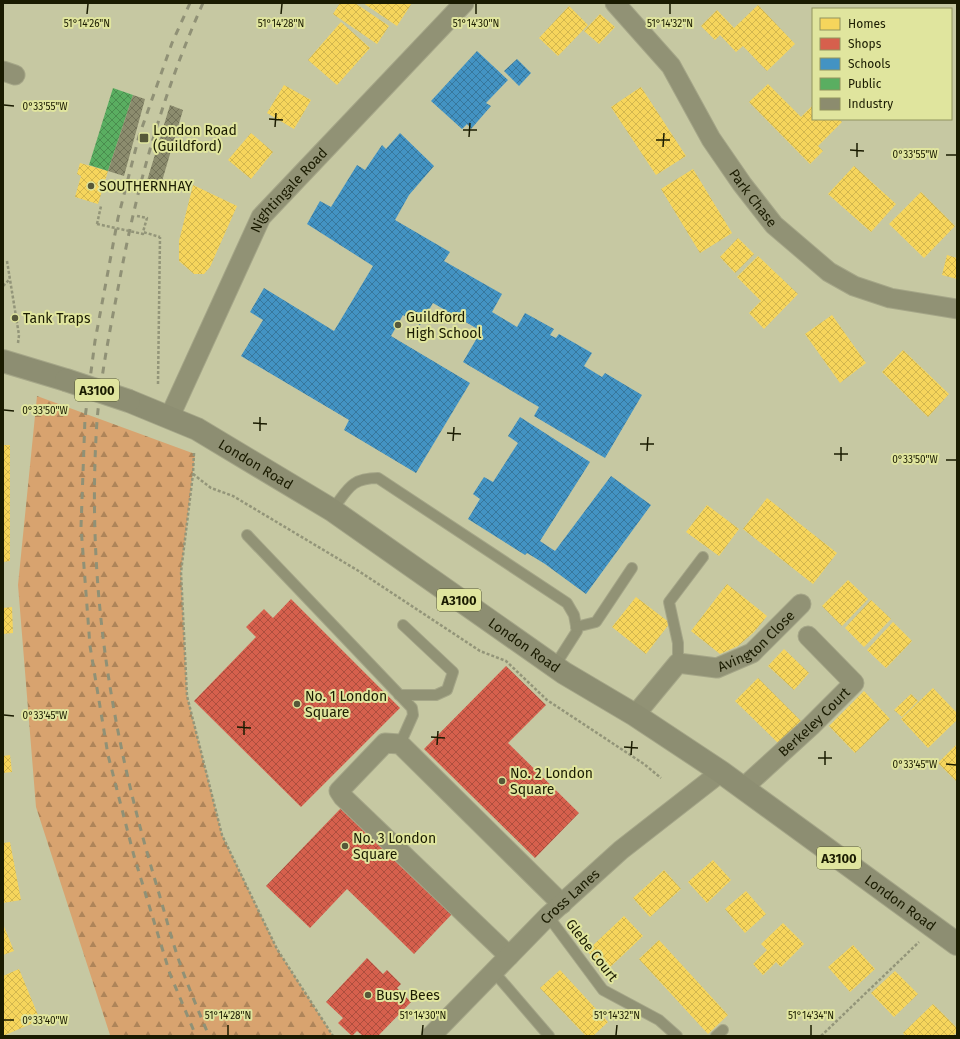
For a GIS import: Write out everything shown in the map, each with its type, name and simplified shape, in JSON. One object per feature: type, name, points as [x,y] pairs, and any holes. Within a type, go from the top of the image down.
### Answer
[{"type":"main road","name":"London Road","points":[[8,361],[129,400],[170,416],[197,429],[332,510],[554,667],[635,715],[721,772],[957,944]]},
{"type":"street","name":"Nightingale Road","points":[[170,416],[261,217],[464,3]]},
{"type":"street","name":"Park Chase","points":[[615,3],[671,66],[711,139],[742,184],[774,226],[829,272],[854,286],[890,298],[957,309]]},
{"type":"street","name":"Avington Close","points":[[678,663],[717,668],[752,653],[801,604]]},
{"type":"street","name":"Berkeley Court","points":[[744,788],[811,726],[854,683],[808,636]]},
{"type":"street","points":[[635,715],[678,663]]},
{"type":"street","points":[[509,956],[339,791],[385,743],[400,744],[555,910]]},
{"type":"street","name":"Cross Lanes","points":[[431,1036],[555,910],[621,850],[721,772]]},
{"type":"lane","points":[[332,510],[353,483],[365,478],[378,478],[567,603],[574,615],[577,631],[554,667]]},
{"type":"lane","points":[[247,535],[412,708],[414,714],[400,744]]},
{"type":"lane","points":[[678,663],[678,643],[669,602],[703,557]]},
{"type":"lane","points":[[576,627],[596,622],[632,568]]},
{"type":"lane","points":[[400,695],[436,695],[447,690],[453,672],[403,625]]},
{"type":"lane","name":"Glebe Court","points":[[555,910],[603,990],[659,1020],[677,1036]]},
{"type":"lane","points":[[494,972],[549,1036]]},
{"type":"path","points":[[101,206],[97,224],[143,234],[143,232],[160,237],[158,384]]},
{"type":"path","points":[[137,216],[147,218],[143,232]]},
{"type":"path","points":[[7,261],[20,335],[8,361]]},
{"type":"path","points":[[3,286],[10,278]]},
{"type":"path","points":[[195,454],[181,572],[187,696],[222,835],[277,949],[333,1036]]},
{"type":"path","points":[[193,474],[211,488],[233,496],[357,570],[480,651],[506,661],[547,700],[644,764],[661,778]]},
{"type":"path","points":[[821,1036],[934,928]]},
{"type":"green space","points":[[37,396],[195,454],[181,572],[187,696],[222,835],[277,949],[333,1036],[110,1035],[36,807],[18,585]]},
{"type":"building: Homes","points":[[340,3],[355,3],[389,26],[377,44],[333,14]]},
{"type":"building: Homes","points":[[363,3],[412,3],[397,26]]},
{"type":"building: Homes","points":[[758,5],[795,44],[767,71],[743,46],[736,52],[720,35],[715,40],[701,26],[717,10],[734,28]]},
{"type":"building: Homes","points":[[569,6],[588,25],[558,56],[539,38]]},
{"type":"building: Homes","points":[[600,14],[615,27],[599,44],[584,31]]},
{"type":"building: Homes","points":[[341,22],[370,48],[337,85],[308,60]]},
{"type":"building: Homes","points":[[768,84],[801,117],[812,106],[812,120],[840,120],[842,122],[818,146],[823,151],[810,164],[749,102]]},
{"type":"building: Homes","points":[[284,85],[311,100],[294,129],[267,113]]},
{"type":"building: Homes","points":[[641,87],[686,156],[656,175],[611,107]]},
{"type":"building: Homes","points":[[251,133],[273,152],[251,179],[228,160]]},
{"type":"building: Homes","name":"SOUTHERNHAY","points":[[80,163],[108,171],[98,204],[75,197],[81,176],[77,174]]},
{"type":"building: Homes","points":[[854,166],[896,204],[871,232],[828,194]]},
{"type":"building: Homes","points":[[693,169],[732,233],[700,253],[661,189]]},
{"type":"building: Homes","points":[[193,185],[237,206],[210,267],[204,274],[194,274],[179,261],[179,241]]},
{"type":"building: Homes","points":[[921,192],[955,226],[924,258],[889,224]]},
{"type":"building: Homes","points":[[738,238],[754,254],[735,273],[720,257]]},
{"type":"building: Homes","points":[[947,255],[957,258],[957,279],[942,275]]},
{"type":"building: Homes","points":[[758,256],[798,294],[764,329],[749,313],[761,301],[737,277]]},
{"type":"building: Homes","points":[[832,315],[866,363],[840,383],[805,334]]},
{"type":"building: Homes","points":[[903,350],[949,394],[928,417],[882,372]]},
{"type":"building: Homes","points":[[3,445],[10,445],[10,561],[3,562]]},
{"type":"building: Homes","points":[[767,498],[837,553],[813,584],[743,529]]},
{"type":"building: Homes","points":[[707,505],[739,529],[719,556],[686,532]]},
{"type":"building: Homes","points":[[848,580],[868,599],[842,626],[822,606]]},
{"type":"building: Homes","points":[[727,584],[767,616],[754,632],[738,646],[720,654],[691,631]]},
{"type":"building: Homes","points":[[636,597],[670,623],[646,654],[612,627]]},
{"type":"building: Homes","points":[[871,600],[891,619],[864,647],[845,628]]},
{"type":"building: Homes","points":[[12,607],[13,633],[3,634],[3,608]]},
{"type":"building: Homes","points":[[893,622],[912,641],[886,668],[867,650]]},
{"type":"building: Homes","points":[[784,649],[809,673],[794,690],[768,666]]},
{"type":"building: Homes","points":[[758,678],[801,721],[778,743],[735,701]]},
{"type":"building: Homes","points":[[933,688],[957,713],[957,720],[928,748],[901,719]]},
{"type":"building: Homes","points":[[864,691],[890,719],[855,753],[829,726]]},
{"type":"building: Homes","points":[[911,694],[918,701],[902,717],[894,710]]},
{"type":"building: Homes","points":[[957,744],[957,782],[938,763]]},
{"type":"building: Homes","points":[[10,755],[12,772],[3,773],[3,756]]},
{"type":"building: Homes","points":[[10,842],[21,900],[3,903],[3,843]]},
{"type":"building: Homes","points":[[713,860],[731,880],[707,903],[688,882]]},
{"type":"building: Homes","points":[[664,870],[681,889],[650,917],[633,898]]},
{"type":"building: Homes","points":[[746,891],[766,914],[745,933],[725,909]]},
{"type":"building: Homes","points":[[624,916],[643,936],[606,971],[587,951]]},
{"type":"building: Homes","points":[[783,923],[804,944],[781,967],[776,962],[763,975],[753,964],[767,950],[761,944]]},
{"type":"building: Homes","points":[[3,924],[14,951],[3,955]]},
{"type":"building: Homes","points":[[659,940],[728,1015],[708,1034],[639,959]]},
{"type":"building: Homes","points":[[853,945],[875,969],[850,992],[828,967]]},
{"type":"building: Homes","points":[[19,969],[40,1020],[3,1036],[3,976]]},
{"type":"building: Homes","points":[[560,970],[608,1022],[593,1036],[586,1036],[540,988]]},
{"type":"building: Homes","points":[[895,971],[918,994],[894,1017],[871,993]]},
{"type":"building: Homes","points":[[933,1004],[957,1028],[957,1032],[953,1036],[905,1036],[903,1033]]},
{"type":"building: Shops","name":"No. 1 London Square","points":[[291,599],[400,708],[301,807],[194,701],[256,637],[246,627],[264,609],[273,618]]},
{"type":"building: Shops","name":"No. 2 London Square","points":[[506,666],[546,705],[508,743],[579,813],[535,858],[424,749]]},
{"type":"building: Shops","name":"No. 3 London Square","points":[[343,806],[453,913],[414,954],[347,889],[310,928],[266,886]]},
{"type":"building: Shops","name":"Busy Bees","points":[[367,958],[383,974],[387,970],[401,984],[397,988],[411,1002],[378,1036],[363,1036],[357,1031],[352,1036],[338,1023],[343,1018],[326,1002]]},
{"type":"building: Schools","points":[[477,51],[508,80],[486,103],[491,106],[471,129],[467,124],[462,129],[431,101]]},
{"type":"building: Schools","points":[[517,59],[531,73],[519,86],[504,71]]},
{"type":"building: Schools","points":[[400,133],[434,166],[409,195],[395,220],[450,252],[444,261],[502,294],[492,312],[517,327],[525,313],[554,329],[550,335],[556,338],[559,334],[592,353],[584,366],[602,377],[605,373],[642,395],[605,458],[534,416],[539,407],[463,362],[481,331],[433,303],[420,325],[403,315],[391,336],[470,383],[416,473],[344,430],[349,420],[241,356],[263,320],[250,312],[264,288],[334,331],[373,266],[307,224],[320,201],[331,207],[357,165],[365,170],[382,145],[386,149]]},
{"type":"building: Schools","points":[[520,417],[590,462],[540,541],[555,551],[611,476],[651,505],[586,594],[545,564],[527,553],[525,555],[468,519],[480,499],[473,494],[484,477],[493,482],[518,443],[508,436]]},
{"type":"building: Public","points":[[113,88],[133,95],[108,171],[89,165]]},
{"type":"building: Industry","points":[[133,95],[145,99],[124,176],[108,171]]},
{"type":"building: Industry","points":[[170,105],[183,110],[160,188],[146,184]]},
{"type":"railway","points":[[190,3],[172,43],[139,136],[118,218],[95,341],[85,418],[81,527],[90,646],[108,755],[134,856],[170,974],[196,1036]]},
{"type":"railway","points":[[203,3],[176,70],[153,138],[127,242],[110,331],[97,421],[95,541],[99,600],[106,658],[115,716],[127,774],[141,832],[176,952],[209,1036]]},
{"type":"place","name":"London Road (Guildford)","points":[[144,138]]},
{"type":"place","name":"SOUTHERNHAY","points":[[91,186]]},
{"type":"place","name":"Tank Traps","points":[[15,318]]},
{"type":"place","name":"Guildford High School","points":[[398,325]]},
{"type":"place","name":"No. 1 London Square","points":[[297,704]]},
{"type":"place","name":"No. 2 London Square","points":[[502,781]]},
{"type":"place","name":"No. 3 London Square","points":[[345,846]]},
{"type":"place","name":"Busy Bees","points":[[368,995]]}]
